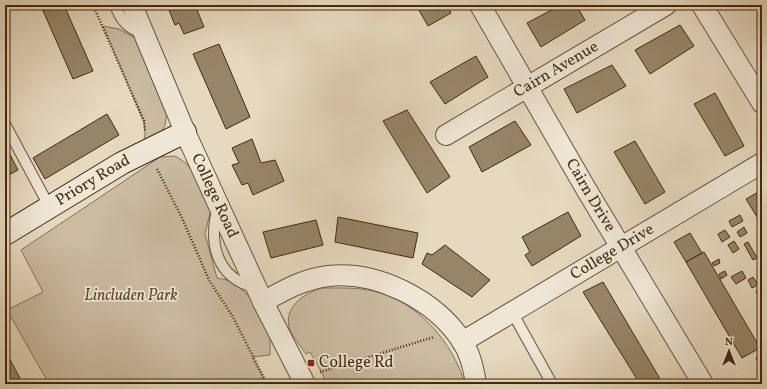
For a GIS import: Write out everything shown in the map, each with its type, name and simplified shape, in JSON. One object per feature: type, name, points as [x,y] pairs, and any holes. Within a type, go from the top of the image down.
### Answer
[{"type":"street","name":"College Road","points":[[132,5],[185,132],[218,205],[260,295],[304,381]]},
{"type":"street","name":"Cairn Drive","points":[[480,5],[622,248],[704,384]]},
{"type":"street","name":"Cairn Avenue","points":[[446,135],[666,5]]},
{"type":"street","points":[[702,5],[762,103]]},
{"type":"street","name":"Priory Road","points":[[5,234],[49,206],[140,154],[185,132]]},
{"type":"street","name":"College Drive","points":[[458,336],[512,312],[622,248],[762,163]]},
{"type":"street","points":[[260,295],[294,284],[328,276],[362,277],[392,285],[424,302],[458,336],[469,358],[476,384]]},
{"type":"lane","points":[[114,5],[120,20],[130,29],[144,35]]},
{"type":"lane","points":[[5,124],[49,206]]},
{"type":"lane","points":[[512,312],[552,384]]},
{"type":"path","points":[[94,5],[144,121],[145,134],[140,154],[158,170],[182,218],[209,280],[233,317],[267,384]]},
{"type":"path","points":[[304,381],[458,336]]},
{"type":"green space","points":[[103,26],[119,29],[135,38],[167,110],[165,126],[158,136],[143,144],[145,134],[144,122]]},
{"type":"green space","name":"Lincluden Park","points":[[175,156],[186,163],[194,173],[211,209],[205,234],[217,278],[232,281],[251,298],[270,333],[270,355],[252,357],[267,384],[49,384],[7,310],[43,292],[21,250],[160,157]]},
{"type":"green space","points":[[322,288],[370,290],[392,297],[407,305],[420,315],[443,340],[452,354],[465,384],[327,384],[310,352],[306,354],[293,336],[288,322],[289,315],[296,303],[308,294]]},
{"type":"building","points":[[64,5],[93,71],[73,79],[41,6]]},
{"type":"building","points":[[167,5],[195,5],[204,27],[184,34],[179,23],[175,25]]},
{"type":"building","points":[[416,5],[447,5],[451,13],[428,26]]},
{"type":"building","points":[[561,5],[576,5],[585,20],[541,47],[527,23]]},
{"type":"building","points":[[680,25],[694,46],[650,74],[635,50]]},
{"type":"building","points":[[219,44],[250,117],[226,129],[193,54]]},
{"type":"building","points":[[476,56],[488,77],[445,104],[430,82]]},
{"type":"building","points":[[612,65],[626,86],[577,113],[564,89]]},
{"type":"building","points":[[715,93],[744,146],[725,156],[694,104]]},
{"type":"building","points":[[407,110],[450,177],[427,193],[383,121]]},
{"type":"building","points":[[107,114],[119,135],[45,179],[33,158]]},
{"type":"building","points":[[515,121],[531,145],[482,172],[469,147]]},
{"type":"building","points":[[252,139],[261,163],[275,160],[284,181],[253,195],[248,183],[242,185],[232,165],[239,163],[232,148]]},
{"type":"building","points":[[635,141],[665,192],[645,204],[614,152]]},
{"type":"building","points":[[7,149],[18,170],[5,177],[5,150]]},
{"type":"building","points":[[762,190],[762,225],[746,199]]},
{"type":"building","points":[[568,212],[581,236],[532,266],[525,255],[530,252],[522,237]]},
{"type":"building","points":[[740,215],[743,221],[732,227],[729,221]]},
{"type":"building","points":[[338,217],[418,233],[413,258],[335,242]]},
{"type":"building","points":[[316,220],[323,245],[271,258],[263,232]]},
{"type":"building","points":[[744,227],[747,233],[740,237],[737,232]]},
{"type":"building","points":[[725,230],[730,237],[722,242],[718,234]]},
{"type":"building","points":[[690,233],[702,253],[686,262],[674,242]]},
{"type":"building","points":[[734,241],[739,249],[733,253],[728,245]]},
{"type":"building","points":[[748,242],[757,258],[753,260],[744,244]]},
{"type":"building","points":[[445,245],[490,280],[472,297],[422,264],[427,253],[432,255]]},
{"type":"building","points":[[704,252],[760,348],[742,358],[686,262]]},
{"type":"building","points":[[719,259],[720,263],[714,266],[712,263]]},
{"type":"building","points":[[725,271],[727,275],[721,279],[719,274]]},
{"type":"building","points":[[742,271],[746,278],[736,284],[731,277]]},
{"type":"building","points":[[753,277],[758,285],[752,288],[748,280]]},
{"type":"building","points":[[603,282],[663,384],[640,384],[583,292]]},
{"type":"building","points":[[762,288],[762,295],[759,297],[756,291]]},
{"type":"building","points":[[7,354],[23,384],[5,384],[5,355]]},
{"type":"building","points":[[762,356],[762,369],[756,358]]},
{"type":"place","name":"College Rd","points":[[311,363]]}]
